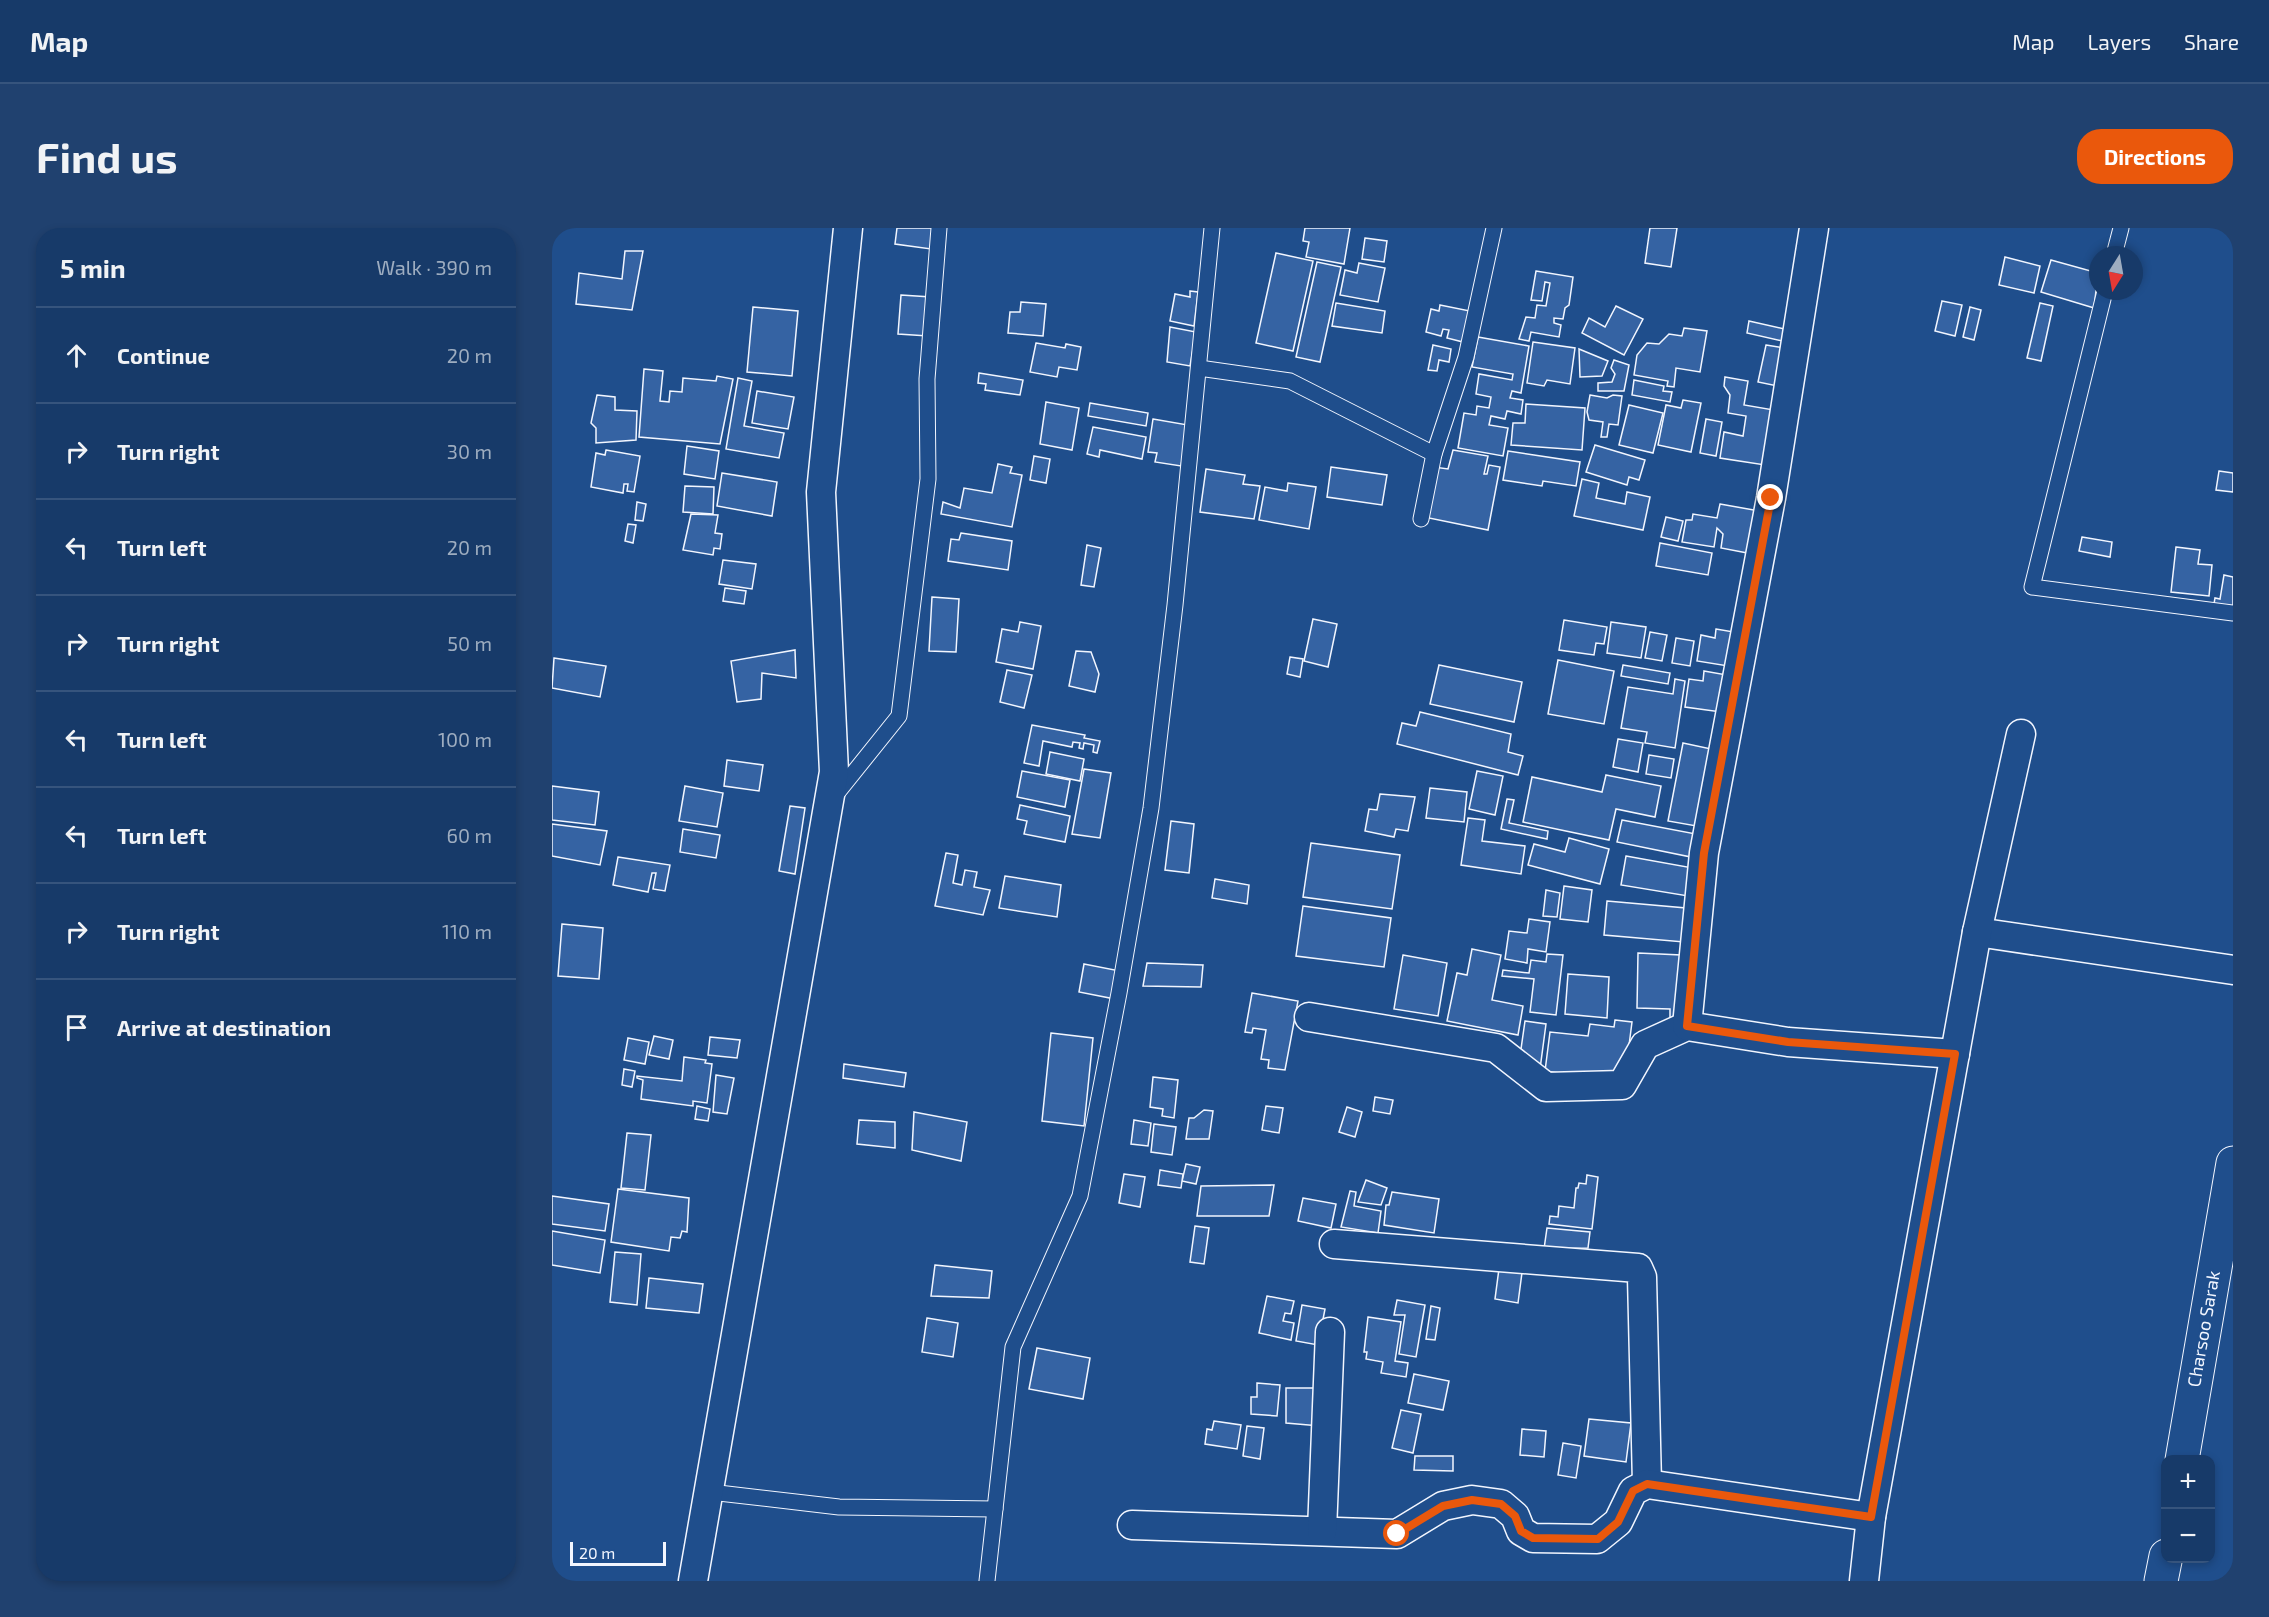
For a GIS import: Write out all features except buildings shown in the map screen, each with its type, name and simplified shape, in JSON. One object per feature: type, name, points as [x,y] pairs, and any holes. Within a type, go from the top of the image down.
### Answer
[{"type":"street","points":[[693,1581],[834,771],[821,492],[848,228]]},
{"type":"street","points":[[1687,1026],[1704,853],[1771,498],[1814,228]]},
{"type":"street","points":[[1864,1581],[1871,1517],[1977,932],[2020,734]]},
{"type":"street","points":[[1977,932],[2233,970]]},
{"type":"street","points":[[1310,1017],[1496,1048],[1546,1087],[1622,1085],[1645,1045],[1687,1026],[1788,1042],[1955,1054]]},
{"type":"street","name":"Charsoo Sarak","points":[[2183,1455],[2233,1163]]},
{"type":"street","points":[[1334,1244],[1638,1268],[1641,1277],[1647,1484]]},
{"type":"street","points":[[1322,1531],[1330,1332]]},
{"type":"street","points":[[1132,1525],[1397,1534],[1443,1506],[1472,1500],[1501,1504],[1515,1516],[1521,1531],[1533,1538],[1598,1539],[1618,1522],[1633,1491],[1647,1484],[1871,1517]]},
{"type":"street","points":[[2161,1581],[2165,1563]]},
{"type":"lane","points":[[828,804],[899,716],[928,479],[927,379],[939,228]]},
{"type":"lane","points":[[987,1581],[1013,1347],[1080,1196],[1119,993],[1151,808],[1212,228]]},
{"type":"lane","points":[[1421,519],[1434,454],[1466,357],[1494,228]]},
{"type":"lane","points":[[2116,246],[2121,228]]},
{"type":"lane","points":[[2103,300],[2032,586],[2233,614]]},
{"type":"lane","points":[[1199,368],[1290,381],[1434,454]]},
{"type":"lane","points":[[710,1492],[839,1507],[995,1509]]},
{"type":"route","points":[[1397,1534],[1443,1506],[1472,1500],[1501,1504],[1515,1516],[1521,1531],[1533,1538],[1598,1539],[1618,1522],[1633,1491],[1647,1484],[1871,1517],[1955,1054],[1788,1042],[1687,1026],[1704,853],[1771,498]]}]
